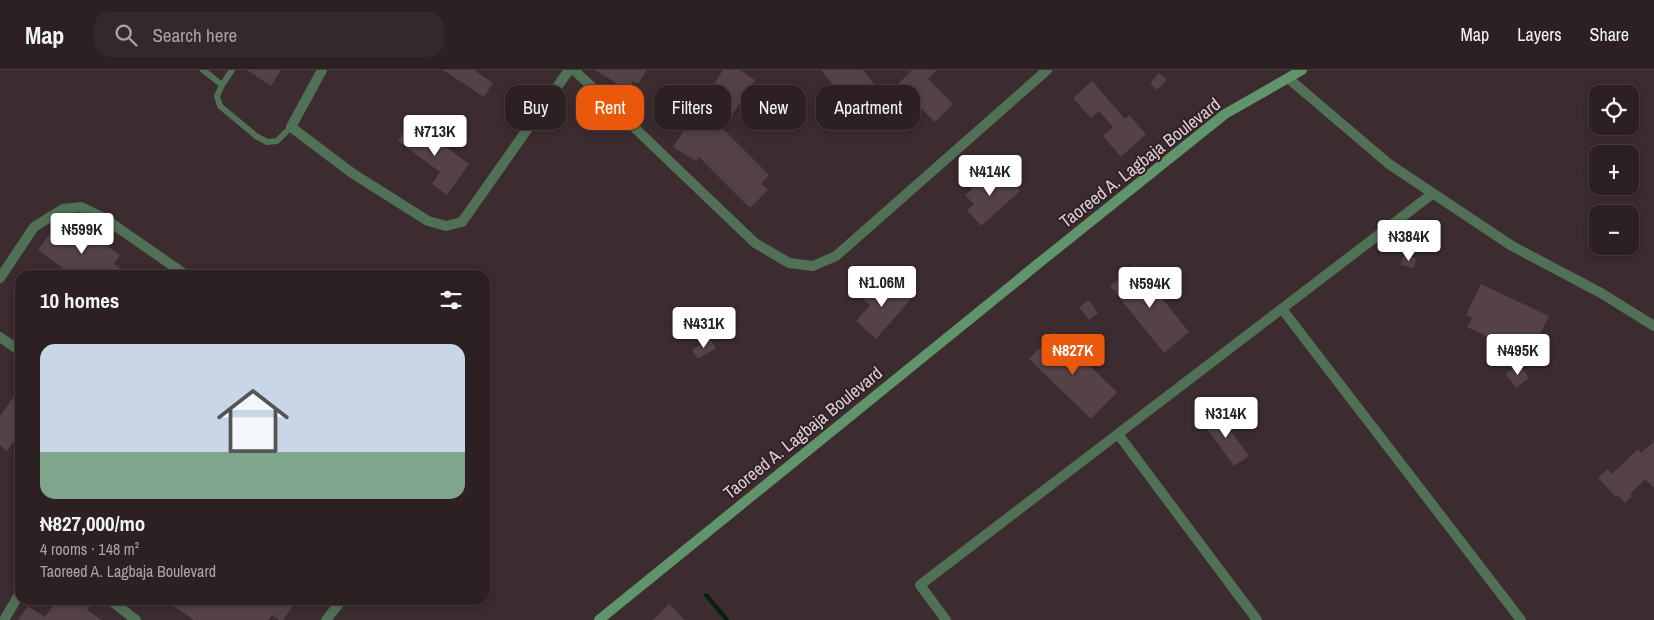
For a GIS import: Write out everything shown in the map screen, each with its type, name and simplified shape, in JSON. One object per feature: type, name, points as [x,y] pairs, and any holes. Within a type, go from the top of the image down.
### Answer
[{"type":"street","points":[[322,70],[291,127],[352,173],[428,221],[446,226],[462,222],[570,70]]},
{"type":"street","points":[[574,70],[750,239],[789,263],[813,266],[836,256],[1047,70]]},
{"type":"street","name":"Taoreed A. Lagbaja Boulevard","points":[[918,361],[1225,114],[1302,70]]},
{"type":"street","points":[[1289,79],[1388,164],[1432,194],[1512,246],[1601,293],[1654,326]]},
{"type":"street","points":[[946,620],[920,585],[1432,194]]},
{"type":"street","points":[[0,278],[34,227],[63,209],[81,207],[104,218],[179,270]]},
{"type":"street","name":"Taoreed A. Lagbaja Boulevard","points":[[598,620],[1028,272]]},
{"type":"street","points":[[1282,309],[1521,620]]},
{"type":"street","points":[[0,337],[15,348]]},
{"type":"street","points":[[1118,434],[1256,620]]},
{"type":"street","points":[[4,620],[15,601]]},
{"type":"street","points":[[116,605],[136,620]]},
{"type":"street","points":[[326,620],[338,605]]},
{"type":"lane","points":[[203,70],[222,85]]},
{"type":"lane","points":[[232,70],[222,85],[218,96],[220,106],[256,136],[267,142],[277,141],[291,127]]},
{"type":"building","points":[[247,70],[281,70],[271,86]]},
{"type":"building","points":[[443,70],[474,70],[493,83],[484,97]]},
{"type":"building","points":[[595,70],[647,70],[638,84],[633,81],[631,85],[620,85]]},
{"type":"building","points":[[723,70],[740,70],[755,80],[752,85],[741,85],[741,101],[731,117],[731,85],[713,85]]},
{"type":"building","points":[[821,70],[863,70],[875,85],[833,85]]},
{"type":"building","points":[[912,70],[937,70],[928,79],[953,104],[935,122],[920,107],[920,85],[897,85]]},
{"type":"building","points":[[1159,73],[1167,80],[1157,90],[1150,83]]},
{"type":"building","points":[[1092,81],[1125,119],[1129,115],[1146,134],[1121,157],[1103,136],[1113,127],[1099,111],[1091,118],[1073,98]]},
{"type":"building","points":[[411,122],[469,164],[447,195],[432,184],[440,172],[398,141]]},
{"type":"building","points":[[684,130],[724,130],[769,175],[761,184],[768,190],[750,208],[699,157],[696,161],[673,147]]},
{"type":"building","points":[[992,171],[1002,182],[1007,177],[1020,191],[981,226],[967,210],[974,204],[965,195]]},
{"type":"building","points":[[81,225],[94,237],[120,255],[114,264],[123,270],[65,270],[38,250],[51,232],[68,244]]},
{"type":"building","points":[[1404,255],[1416,258],[1414,268],[1401,265]]},
{"type":"building","points":[[1135,265],[1189,332],[1164,353],[1110,286]]},
{"type":"building","points":[[887,281],[893,288],[896,286],[911,299],[876,339],[856,321],[870,305],[861,297],[870,287],[875,291]]},
{"type":"building","points":[[1481,284],[1549,316],[1538,338],[1529,334],[1520,352],[1467,327],[1472,318],[1466,315]]},
{"type":"building","points":[[1089,300],[1098,313],[1089,320],[1079,307]]},
{"type":"building","points":[[1055,332],[1117,392],[1091,419],[1029,359]]},
{"type":"building","points":[[710,339],[716,348],[698,359],[692,350]]},
{"type":"building","points":[[1519,364],[1529,378],[1516,388],[1506,374]]},
{"type":"building","points":[[15,395],[15,440],[7,451],[0,445],[0,416]]},
{"type":"building","points":[[1217,412],[1249,456],[1234,466],[1203,423]]},
{"type":"building","points":[[1654,441],[1654,488],[1645,479],[1630,494],[1632,496],[1625,503],[1618,495],[1616,497],[1598,478],[1608,469],[1612,474],[1638,449],[1641,453]]},
{"type":"building","points":[[669,604],[685,620],[653,620]]},
{"type":"building","points":[[53,605],[88,605],[90,606],[87,610],[102,620],[18,620],[28,606],[45,617]]},
{"type":"building","points":[[172,605],[294,605],[283,620],[279,620],[272,615],[268,620],[194,620]]},
{"type":"waterway","points":[[706,595],[727,620]]}]
